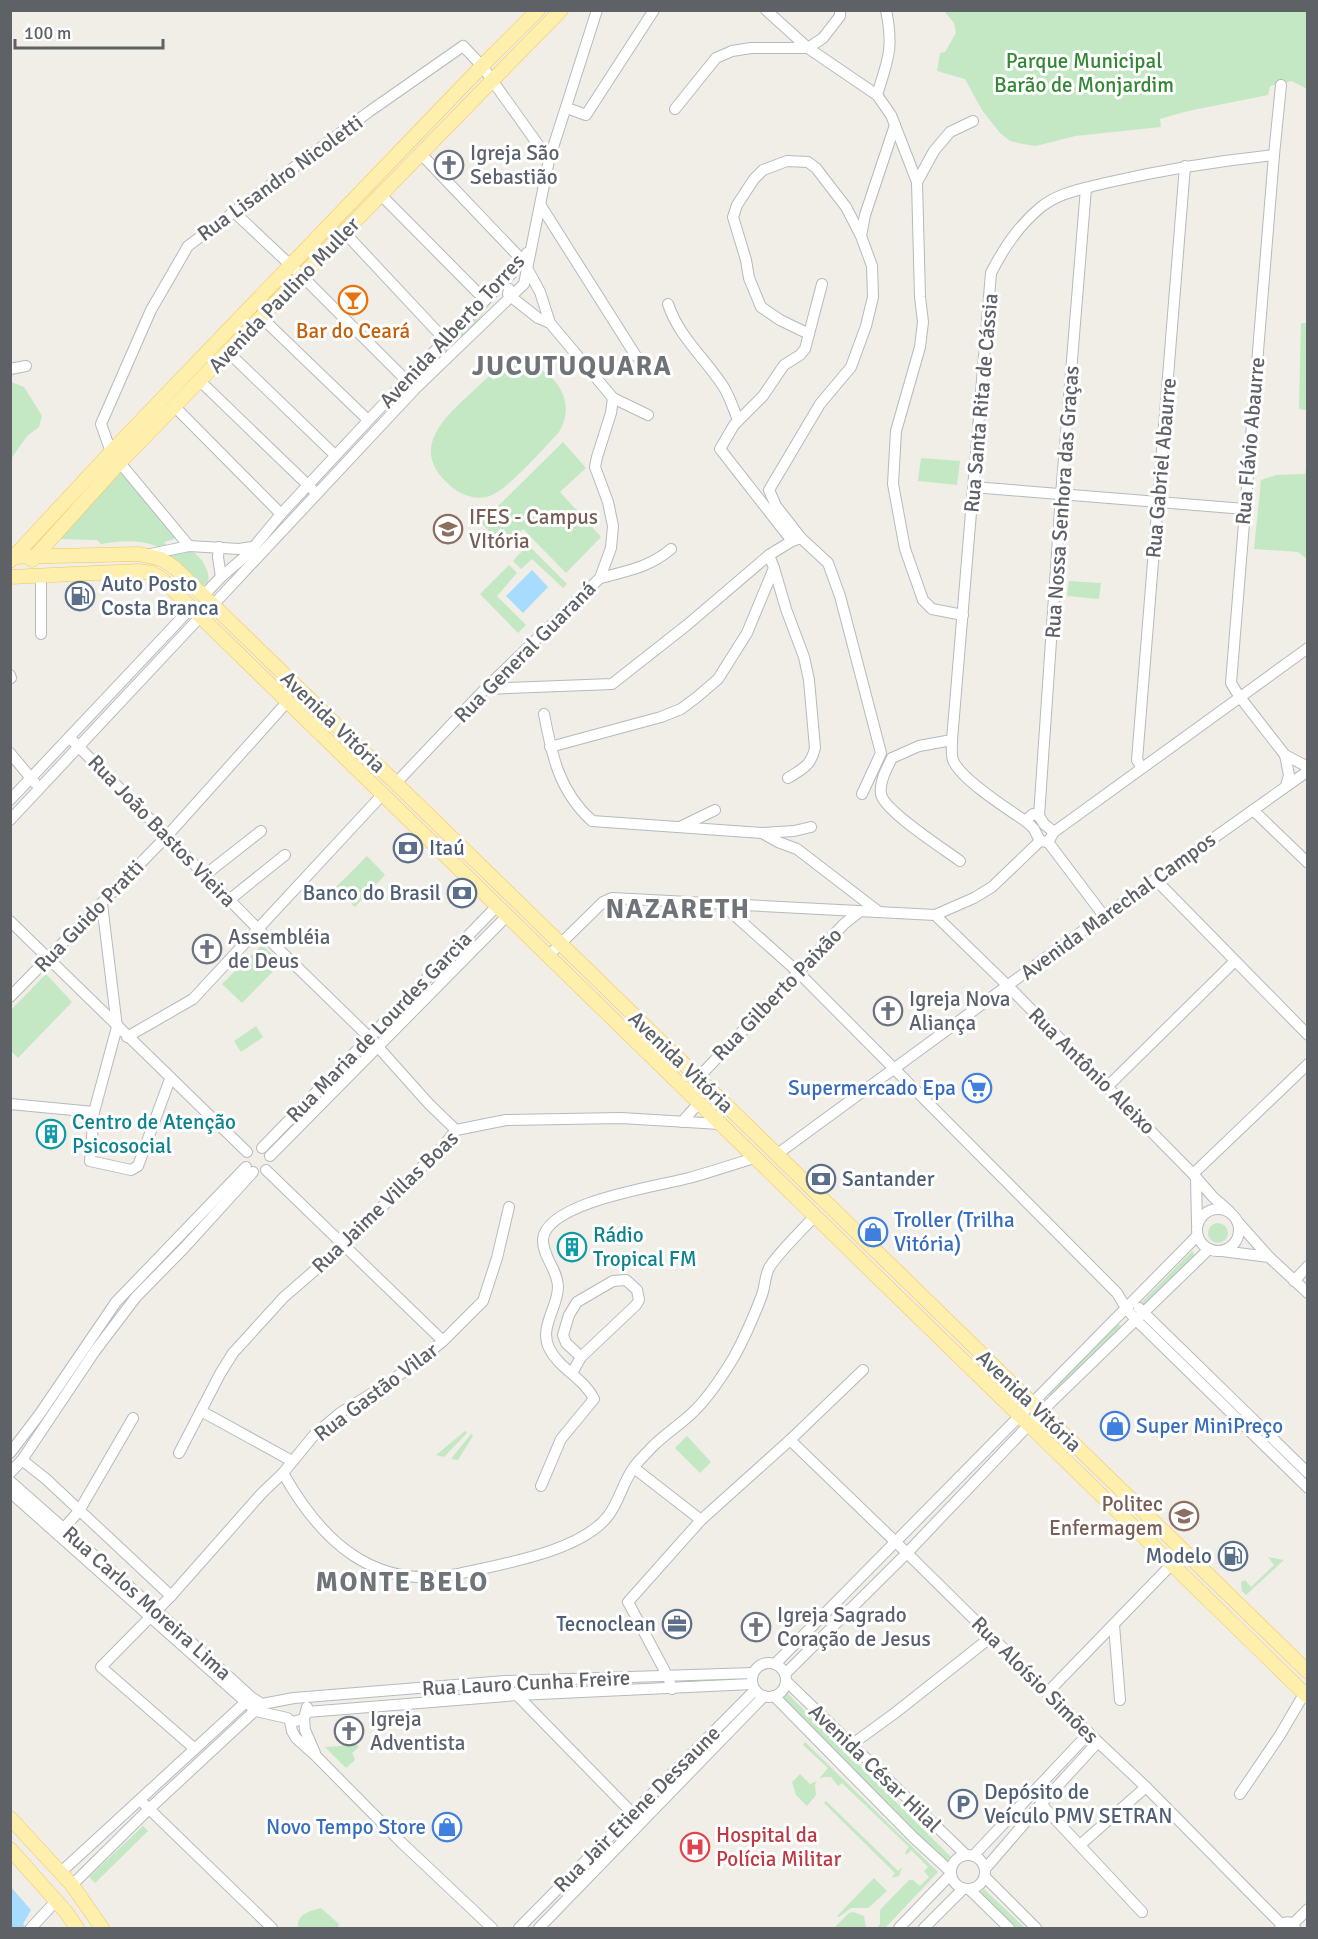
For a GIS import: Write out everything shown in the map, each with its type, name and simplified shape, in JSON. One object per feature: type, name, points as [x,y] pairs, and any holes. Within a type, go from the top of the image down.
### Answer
[{"type":"main road","name":"Avenida Paulino Muller","points":[[12,558],[116,457],[291,267],[538,10]]},
{"type":"main road","name":"Avenida Paulino Muller","points":[[13,578],[34,558],[116,457],[175,407],[201,381],[561,10]]},
{"type":"main road","name":"Avenida Vitória","points":[[12,558],[146,555],[169,564],[1308,1672]]},
{"type":"main road","name":"Avenida Vitória","points":[[13,578],[145,571],[158,576],[1306,1696]]},
{"type":"main road","points":[[197,612],[208,600]]},
{"type":"main road","points":[[741,1146],[761,1158],[776,1155]]},
{"type":"main road","points":[[10,1818],[72,1885],[102,1929]]},
{"type":"main road","points":[[10,1849],[56,1900],[77,1929]]},
{"type":"main road","points":[[34,1875],[60,1884],[72,1885]]},
{"type":"street","name":"Avenida Alberto Torres","points":[[208,600],[221,577],[318,494],[409,396],[524,284],[525,264],[534,240],[549,160],[597,10]]},
{"type":"street","points":[[567,108],[586,115],[654,10]]},
{"type":"street","points":[[766,10],[808,48],[877,95],[887,108],[895,125],[917,182],[920,297],[923,322],[920,347],[896,431],[893,484],[905,549],[923,600],[932,609],[963,615]]},
{"type":"street","points":[[675,109],[716,58],[732,51],[751,48],[808,48],[823,38],[840,16],[840,10]]},
{"type":"street","points":[[877,95],[889,59],[891,44],[886,10]]},
{"type":"street","name":"Rua Lisandro Nicoletti","points":[[116,457],[101,424],[151,310],[188,246],[370,111],[463,46],[493,80],[549,160]]},
{"type":"street","name":"Rua Flávio Abaurre","points":[[1281,85],[1231,683],[1285,755],[1308,769]]},
{"type":"street","points":[[917,182],[930,157],[950,132],[973,121]]},
{"type":"street","points":[[861,236],[865,214],[895,125]]},
{"type":"street","points":[[421,154],[525,264],[540,292],[550,323],[613,398],[648,415]]},
{"type":"street","name":"Rua Santa Rita de Cássia","points":[[1027,822],[966,776],[953,760],[952,741],[992,273],[1002,250],[1020,227],[1042,206],[1064,193],[1185,166],[1274,155]]},
{"type":"street","points":[[796,540],[791,525],[776,506],[769,490],[820,404],[851,367],[873,297],[872,266],[861,236],[846,207],[816,168],[808,162],[788,161],[763,170],[747,188],[733,217],[749,278],[761,307],[780,320],[809,334]]},
{"type":"street","name":"Rua Gabriel Abaurre","points":[[1142,768],[1137,760],[1185,166]]},
{"type":"street","name":"Rua Nossa Senhora das Graças","points":[[1040,816],[1061,495],[1086,188]]},
{"type":"street","points":[[381,195],[486,300]]},
{"type":"street","points":[[541,206],[636,356]]},
{"type":"street","points":[[234,212],[406,380]]},
{"type":"street","points":[[345,233],[446,341]]},
{"type":"street","name":"Avenida Alberto Torres","points":[[208,600],[281,514],[368,420],[511,274],[525,264]]},
{"type":"street","points":[[511,274],[508,294],[538,318],[550,323]]},
{"type":"street","points":[[822,284],[805,349],[800,356],[784,365],[763,396],[738,420],[720,449],[796,540],[814,549],[828,563],[840,596],[881,753],[862,794]]},
{"type":"street","points":[[668,304],[682,335],[723,385],[732,400],[738,420]]},
{"type":"street","points":[[262,318],[368,420]]},
{"type":"street","points":[[228,352],[335,455]]},
{"type":"street","points":[[10,369],[26,366]]},
{"type":"street","points":[[201,381],[318,494]]},
{"type":"street","name":"Rua General Guaraná","points":[[396,783],[485,689],[600,578],[611,548],[613,526],[608,502],[595,467],[613,398]]},
{"type":"street","points":[[175,407],[281,514]]},
{"type":"street","points":[[116,457],[189,546]]},
{"type":"street","points":[[973,487],[1245,509]]},
{"type":"street","points":[[485,689],[612,684],[687,625],[769,555],[796,540]]},
{"type":"street","points":[[146,555],[189,546],[219,547],[248,553]]},
{"type":"street","points":[[219,547],[221,577]]},
{"type":"street","points":[[600,578],[640,568],[658,560],[671,549]]},
{"type":"street","points":[[769,555],[804,657],[809,680],[815,748],[812,759],[805,767],[788,778]]},
{"type":"street","points":[[550,747],[661,717],[681,709],[698,697],[718,679],[747,633],[774,568]]},
{"type":"street","points":[[41,575],[41,634]]},
{"type":"street","points":[[10,800],[197,612]]},
{"type":"street","points":[[10,820],[80,748],[197,612]]},
{"type":"street","points":[[548,956],[608,899],[935,915],[974,898],[992,887],[1054,832],[1308,648]]},
{"type":"street","name":"Rua Guido Pratti","points":[[10,997],[167,836],[288,701]]},
{"type":"street","points":[[544,714],[554,764],[573,801],[592,821],[762,832],[794,831],[811,827]]},
{"type":"street","name":"Rua João Bastos Vieira","points":[[70,738],[229,900],[370,1038],[429,1104],[456,1130]]},
{"type":"street","points":[[952,741],[919,746],[892,758],[881,786],[881,795],[898,816],[960,861]]},
{"type":"street","points":[[10,753],[41,788]]},
{"type":"street","points":[[881,753],[892,758]]},
{"type":"street","points":[[1285,755],[1289,775],[1286,786]]},
{"type":"street","name":"Avenida Marechal Campos","points":[[776,1155],[1308,769]]},
{"type":"street","points":[[127,1037],[194,999],[383,794]]},
{"type":"street","points":[[678,828],[715,810]]},
{"type":"street","points":[[1253,810],[1308,862]]},
{"type":"street","points":[[1054,832],[1044,824],[1040,816],[1033,814],[1029,816],[1027,822],[1104,916]]},
{"type":"street","points":[[205,875],[261,831]]},
{"type":"street","points":[[762,832],[778,842],[797,849],[879,912]]},
{"type":"street","points":[[229,900],[285,855]]},
{"type":"street","points":[[1155,879],[1308,1035]]},
{"type":"street","points":[[102,904],[117,1027],[94,1112],[90,1161],[131,1170],[138,1166],[170,1079]]},
{"type":"street","points":[[723,905],[799,973],[1308,1488]]},
{"type":"street","points":[[835,909],[844,924]]},
{"type":"street","name":"Rua Maria de Lourdes Garcia","points":[[266,1152],[370,1038],[502,911]]},
{"type":"street","name":"Rua Maria de Lourdes Garcia","points":[[266,1152],[378,1048],[502,911]]},
{"type":"street","name":"Rua Gilberto Paixão","points":[[698,1078],[844,924],[859,912]]},
{"type":"street","name":"Rua Antônio Aleixo","points":[[935,915],[1108,1086],[1229,1211]]},
{"type":"street","points":[[10,921],[247,1152]]},
{"type":"street","points":[[1108,1086],[1235,961]]},
{"type":"street","points":[[1269,1257],[1209,1249],[1201,1244],[1197,1236],[1194,1175],[1308,1064]]},
{"type":"street","points":[[10,1104],[94,1112]]},
{"type":"street","points":[[682,1122],[699,1104]]},
{"type":"street","name":"Rua Jaime Villas Boas","points":[[179,1453],[233,1353],[284,1297],[344,1245],[444,1145],[456,1130],[506,1120],[621,1118],[720,1124]]},
{"type":"street","points":[[258,1146],[266,1152],[270,1162],[267,1170],[258,1174],[249,1170],[244,1163],[244,1156],[249,1149],[258,1146]]},
{"type":"street","points":[[541,1486],[561,1439],[594,1399],[589,1388],[555,1358],[546,1338],[547,1324],[558,1287],[554,1270],[545,1252],[543,1238],[552,1222],[576,1208],[610,1196],[687,1178],[754,1158]]},
{"type":"street","points":[[10,1473],[22,1460],[116,1302],[249,1170]]},
{"type":"street","points":[[267,1170],[443,1341]]},
{"type":"street","name":"Rua Gastão Vilar","points":[[195,1749],[101,1667],[171,1596],[262,1493],[283,1473],[315,1434],[340,1413],[387,1384],[443,1341],[483,1301],[497,1258],[509,1207]]},
{"type":"street","points":[[1197,1224],[1206,1211],[1214,1208],[1229,1211],[1269,1257],[1308,1293]]},
{"type":"street","points":[[283,1473],[298,1500],[338,1545],[353,1556],[387,1572],[414,1577],[446,1576],[506,1563],[577,1540],[591,1532],[608,1516],[634,1468],[664,1436],[691,1415],[711,1391],[733,1359],[747,1330],[762,1294],[769,1269],[814,1217]]},
{"type":"street","points":[[1222,1251],[1235,1243],[1238,1236],[1237,1221]]},
{"type":"street","points":[[786,1678],[783,1670],[776,1664],[764,1663],[757,1667],[760,1688],[783,1690],[786,1678],[907,1552],[1023,1421],[1030,1403],[1197,1236]]},
{"type":"street","points":[[776,1664],[1023,1421],[1040,1413],[1209,1249]]},
{"type":"street","points":[[1294,1281],[1308,1266]]},
{"type":"street","points":[[572,1373],[580,1357],[636,1305],[639,1295],[626,1280],[620,1279],[606,1285],[577,1302],[572,1308],[563,1335],[566,1343],[580,1357]]},
{"type":"street","points":[[1140,1316],[1308,1473]]},
{"type":"street","points":[[10,1453],[78,1368]]},
{"type":"street","points":[[672,1689],[668,1677],[628,1602],[701,1520],[788,1442],[863,1370]]},
{"type":"street","points":[[201,1411],[292,1461]]},
{"type":"street","points":[[64,1528],[79,1511],[133,1418]]},
{"type":"street","name":"Rua Aloísio Simões","points":[[788,1442],[907,1552],[1146,1787],[1281,1927]]},
{"type":"street","points":[[22,1460],[46,1479],[171,1596]]},
{"type":"street","points":[[634,1468],[701,1520]]},
{"type":"street","name":"Rua Carlos Moreira Lima","points":[[10,1481],[64,1528],[248,1700],[259,1708],[288,1719]]},
{"type":"street","name":"Rua Carlos Moreira Lima","points":[[10,1492],[154,1613]]},
{"type":"street","points":[[1047,1692],[1171,1565]]},
{"type":"street","points":[[1114,1625],[1120,1700]]},
{"type":"street","points":[[851,1745],[896,1713],[991,1637]]},
{"type":"street","name":"Rua Lauro Cunha Freire","points":[[295,1699],[505,1681],[668,1677],[760,1688]]},
{"type":"street","name":"Avenida César Hilal","points":[[786,1678],[851,1745],[969,1855]]},
{"type":"street","points":[[505,1681],[642,1822]]},
{"type":"street","name":"Rua Lauro Cunha Freire","points":[[305,1715],[518,1695],[760,1688]]},
{"type":"street","name":"Avenida César Hilal","points":[[760,1688],[950,1873]]},
{"type":"street","name":"Rua Jair Etiene Dessaune","points":[[519,1929],[760,1688]]},
{"type":"street","name":"Rua Jair Etiene Dessaune","points":[[539,1929],[642,1822],[760,1688]]},
{"type":"street","points":[[1240,1794],[1306,1696]]},
{"type":"street","points":[[295,1699],[288,1701],[284,1708],[296,1738],[492,1929]]},
{"type":"street","points":[[72,1885],[149,1809],[259,1708],[295,1699],[306,1705],[305,1730],[316,1756]]},
{"type":"street","points":[[61,1872],[248,1700]]},
{"type":"street","points":[[288,1719],[296,1722],[305,1715]]},
{"type":"street","points":[[899,1929],[950,1873],[954,1860],[969,1855],[1089,1733]]},
{"type":"street","points":[[924,1929],[966,1889],[979,1886],[985,1873],[1041,1804],[1098,1742]]},
{"type":"street","points":[[1080,1845],[1146,1787]]},
{"type":"street","points":[[140,1799],[272,1929]]},
{"type":"street","points":[[1041,1804],[1142,1912]]},
{"type":"street","points":[[969,1855],[982,1862],[985,1873],[1036,1929]]},
{"type":"street","points":[[950,1873],[955,1883],[966,1889],[1009,1929]]},
{"type":"street","points":[[31,1929],[56,1900]]},
{"type":"street","points":[[1281,1927],[1289,1922],[1294,1926],[1308,1909]]},
{"type":"green space","name":"Parque Municipal Barão de Monjardim","points":[[944,11],[1307,11],[1307,89],[1292,81],[1270,86],[1268,95],[1160,119],[1161,127],[1075,136],[1036,146],[1023,144],[1010,141],[1000,133],[982,110],[965,79],[937,71],[940,53],[945,52],[956,33],[954,23]]},
{"type":"green space","points":[[490,303],[467,333],[461,336],[388,412],[386,410]]},
{"type":"green space","points":[[1301,323],[1307,323],[1307,410],[1299,409]]},
{"type":"green space","points":[[514,361],[539,368],[558,384],[566,407],[565,419],[559,432],[527,466],[499,491],[482,498],[467,495],[453,488],[438,472],[431,457],[432,442],[449,414],[462,401],[489,376],[494,380],[505,369],[502,365]]},
{"type":"green space","points":[[11,382],[24,387],[42,416],[39,427],[27,436],[11,459]]},
{"type":"green space","points":[[563,442],[586,468],[560,492],[601,537],[566,573],[523,529],[505,547],[481,523]]},
{"type":"green space","points":[[921,458],[960,461],[957,485],[918,481]]},
{"type":"green space","points":[[1307,462],[1307,559],[1298,552],[1254,549],[1261,480],[1276,475],[1305,474]]},
{"type":"green space","points":[[120,471],[124,471],[175,537],[164,542],[169,548],[187,549],[197,555],[204,563],[208,573],[208,582],[201,587],[156,546],[142,542],[101,544],[97,540],[57,539]]},
{"type":"green space","points":[[528,545],[567,584],[563,588],[532,559],[521,569],[513,561]]},
{"type":"green space","points":[[509,565],[517,573],[497,596],[526,625],[518,633],[480,594]]},
{"type":"green space","points":[[1069,581],[1101,583],[1099,599],[1067,596]]},
{"type":"green space","points":[[367,856],[385,875],[355,907],[335,888]]},
{"type":"green space","points":[[262,945],[281,963],[242,1003],[222,984]]},
{"type":"green space","points":[[46,974],[72,1002],[18,1058],[11,1051],[11,1010]]},
{"type":"green space","points":[[256,1026],[263,1037],[241,1052],[234,1041]]},
{"type":"green space","points":[[1214,1223],[1222,1223],[1228,1229],[1228,1237],[1222,1243],[1214,1243],[1208,1237],[1208,1229]]},
{"type":"green space","points":[[1192,1251],[1195,1255],[1145,1306],[1141,1303]]},
{"type":"green space","points":[[1117,1323],[1121,1326],[1053,1398],[1048,1394]]},
{"type":"green space","points":[[465,1431],[467,1433],[444,1457],[436,1455]]},
{"type":"green space","points":[[471,1434],[473,1436],[458,1460],[451,1459]]},
{"type":"green space","points":[[687,1436],[711,1462],[700,1473],[675,1448]]},
{"type":"green space","points":[[1268,1557],[1284,1560],[1246,1595],[1242,1591],[1241,1582],[1245,1580],[1251,1587],[1274,1565]]},
{"type":"green space","points":[[787,1693],[951,1857],[945,1862],[781,1699]]},
{"type":"green space","points":[[805,1742],[938,1872],[885,1928],[877,1928],[880,1924],[880,1910],[909,1880],[913,1880],[920,1886],[929,1877],[924,1871],[928,1867],[911,1850],[906,1855],[905,1852],[909,1847],[842,1783],[838,1786],[831,1777],[819,1779],[828,1768],[803,1745]]},
{"type":"green space","points":[[357,1745],[359,1747],[352,1753],[355,1760],[346,1768],[325,1747]]},
{"type":"green space","points":[[800,1774],[810,1784],[817,1781],[816,1795],[807,1806],[796,1795],[792,1782]]},
{"type":"green space","points":[[826,1801],[898,1871],[902,1867],[899,1876],[892,1878],[895,1873],[824,1803]]},
{"type":"green space","points":[[143,1826],[148,1831],[95,1883],[89,1877]]},
{"type":"green space","points":[[874,1878],[887,1891],[868,1908],[851,1908],[839,1917],[837,1916]]},
{"type":"green space","points":[[984,1889],[1025,1928],[1013,1928],[978,1895]]},
{"type":"green space","points":[[321,1908],[339,1924],[338,1928],[298,1927],[302,1916]]},
{"type":"green space","points":[[849,1913],[864,1916],[866,1928],[834,1928]]},
{"type":"water","points":[[532,570],[548,587],[523,613],[506,596]]},
{"type":"water","points":[[10,1886],[31,1910],[23,1924],[27,1928],[11,1928]]},
{"type":"place","name":"Igreja São Sebastião","points":[[449,165]]},
{"type":"place","name":"Bar do Ceará","points":[[353,300]]},
{"type":"place","name":"IFES - Campus VItória","points":[[448,529]]},
{"type":"place","name":"Auto Posto Costa Branca","points":[[80,596]]},
{"type":"place","name":"Itaú","points":[[408,848]]},
{"type":"place","name":"Banco do Brasil","points":[[462,893]]},
{"type":"place","name":"Assembléia de Deus","points":[[207,949]]},
{"type":"place","name":"Igreja Nova Aliança","points":[[888,1011]]},
{"type":"place","name":"Supermercado Epa","points":[[977,1088]]},
{"type":"place","name":"Centro de Atenção Psicosocial","points":[[51,1134]]},
{"type":"place","name":"Santander","points":[[821,1179]]},
{"type":"place","name":"Troller (Trilha Vitória)","points":[[873,1232]]},
{"type":"place","name":"Rádio Tropical FM","points":[[572,1247]]},
{"type":"place","name":"Super MiniPreço","points":[[1115,1426]]},
{"type":"place","name":"Politec Enfermagem","points":[[1184,1516]]},
{"type":"place","name":"Modelo","points":[[1233,1556]]},
{"type":"place","name":"Tecnoclean","points":[[677,1624]]},
{"type":"place","name":"Igreja Sagrado Coração de Jesus","points":[[756,1627]]},
{"type":"place","name":"Igreja Adventista","points":[[349,1731]]},
{"type":"place","name":"Depósito de Veículo PMV SETRAN","points":[[963,1804]]},
{"type":"place","name":"Novo Tempo Store","points":[[447,1827]]},
{"type":"place","name":"Hospital da Polícia Militar","points":[[695,1847]]},
{"type":"district","name":"JUCUTUQUARA","points":[[572,366]]},
{"type":"district","name":"NAZARETH","points":[[678,909]]},
{"type":"district","name":"MONTE BELO","points":[[402,1582]]}]
